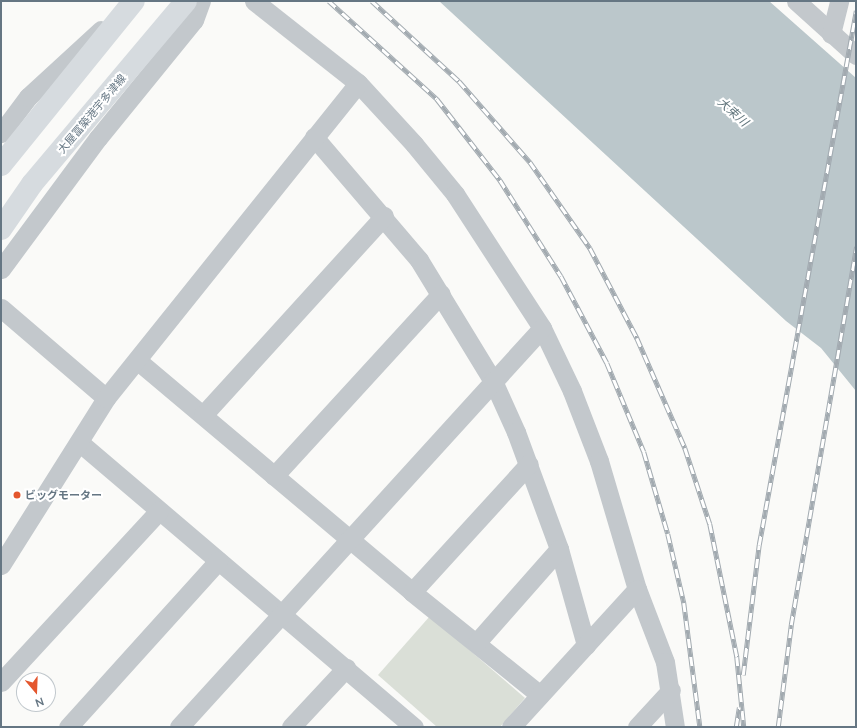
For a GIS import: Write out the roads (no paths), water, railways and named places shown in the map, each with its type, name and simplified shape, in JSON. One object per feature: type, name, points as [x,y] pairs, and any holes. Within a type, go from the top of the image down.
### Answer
[{"type":"main road","points":[[1,165],[133,1]]},
{"type":"main road","name":"大屋冨築港宇多津線","points":[[1,229],[32,184],[186,1]]},
{"type":"street","points":[[1,134],[28,96],[133,1]]},
{"type":"street","points":[[1,269],[98,138],[194,20],[201,1]]},
{"type":"street","points":[[254,1],[358,83],[455,194],[542,328],[572,391],[599,461],[637,589],[665,662],[671,690],[675,727]]},
{"type":"street","points":[[796,1],[856,55]]},
{"type":"street","points":[[831,34],[839,1]]},
{"type":"street","points":[[1,565],[106,398],[138,361],[358,83]]},
{"type":"street","points":[[314,137],[384,216],[441,294],[493,381],[529,464],[559,549],[586,645]]},
{"type":"street","points":[[203,415],[384,216]]},
{"type":"street","points":[[274,476],[441,294]]},
{"type":"street","points":[[1,308],[106,398]]},
{"type":"street","points":[[179,727],[282,616],[542,328]]},
{"type":"street","points":[[138,361],[412,592],[477,642],[540,695]]},
{"type":"street","points":[[79,442],[282,616],[346,668],[409,725]]},
{"type":"street","points":[[412,592],[529,464]]},
{"type":"street","points":[[1,682],[159,510]]},
{"type":"street","points":[[477,642],[559,549]]},
{"type":"street","points":[[68,727],[218,561]]},
{"type":"street","points":[[511,727],[637,589]]},
{"type":"street","points":[[291,727],[346,668]]},
{"type":"street","points":[[637,727],[671,690]]},
{"type":"water","name":"大束川","points":[[439,1],[769,1],[856,78],[856,391],[821,348],[786,321]]},
{"type":"railway","points":[[329,1],[437,99],[500,180],[561,276],[607,363],[644,452],[668,534],[684,603],[700,727]]},
{"type":"railway","points":[[372,1],[459,81],[530,162],[590,248],[637,338],[685,448],[710,524],[737,657],[744,727]]},
{"type":"railway","points":[[743,675],[759,545],[856,11]]},
{"type":"railway","points":[[778,727],[791,625],[856,247]]},
{"type":"railway","points":[[736,727],[739,707]]},
{"type":"place","name":"ビッグモーター","points":[[17,495]]}]
